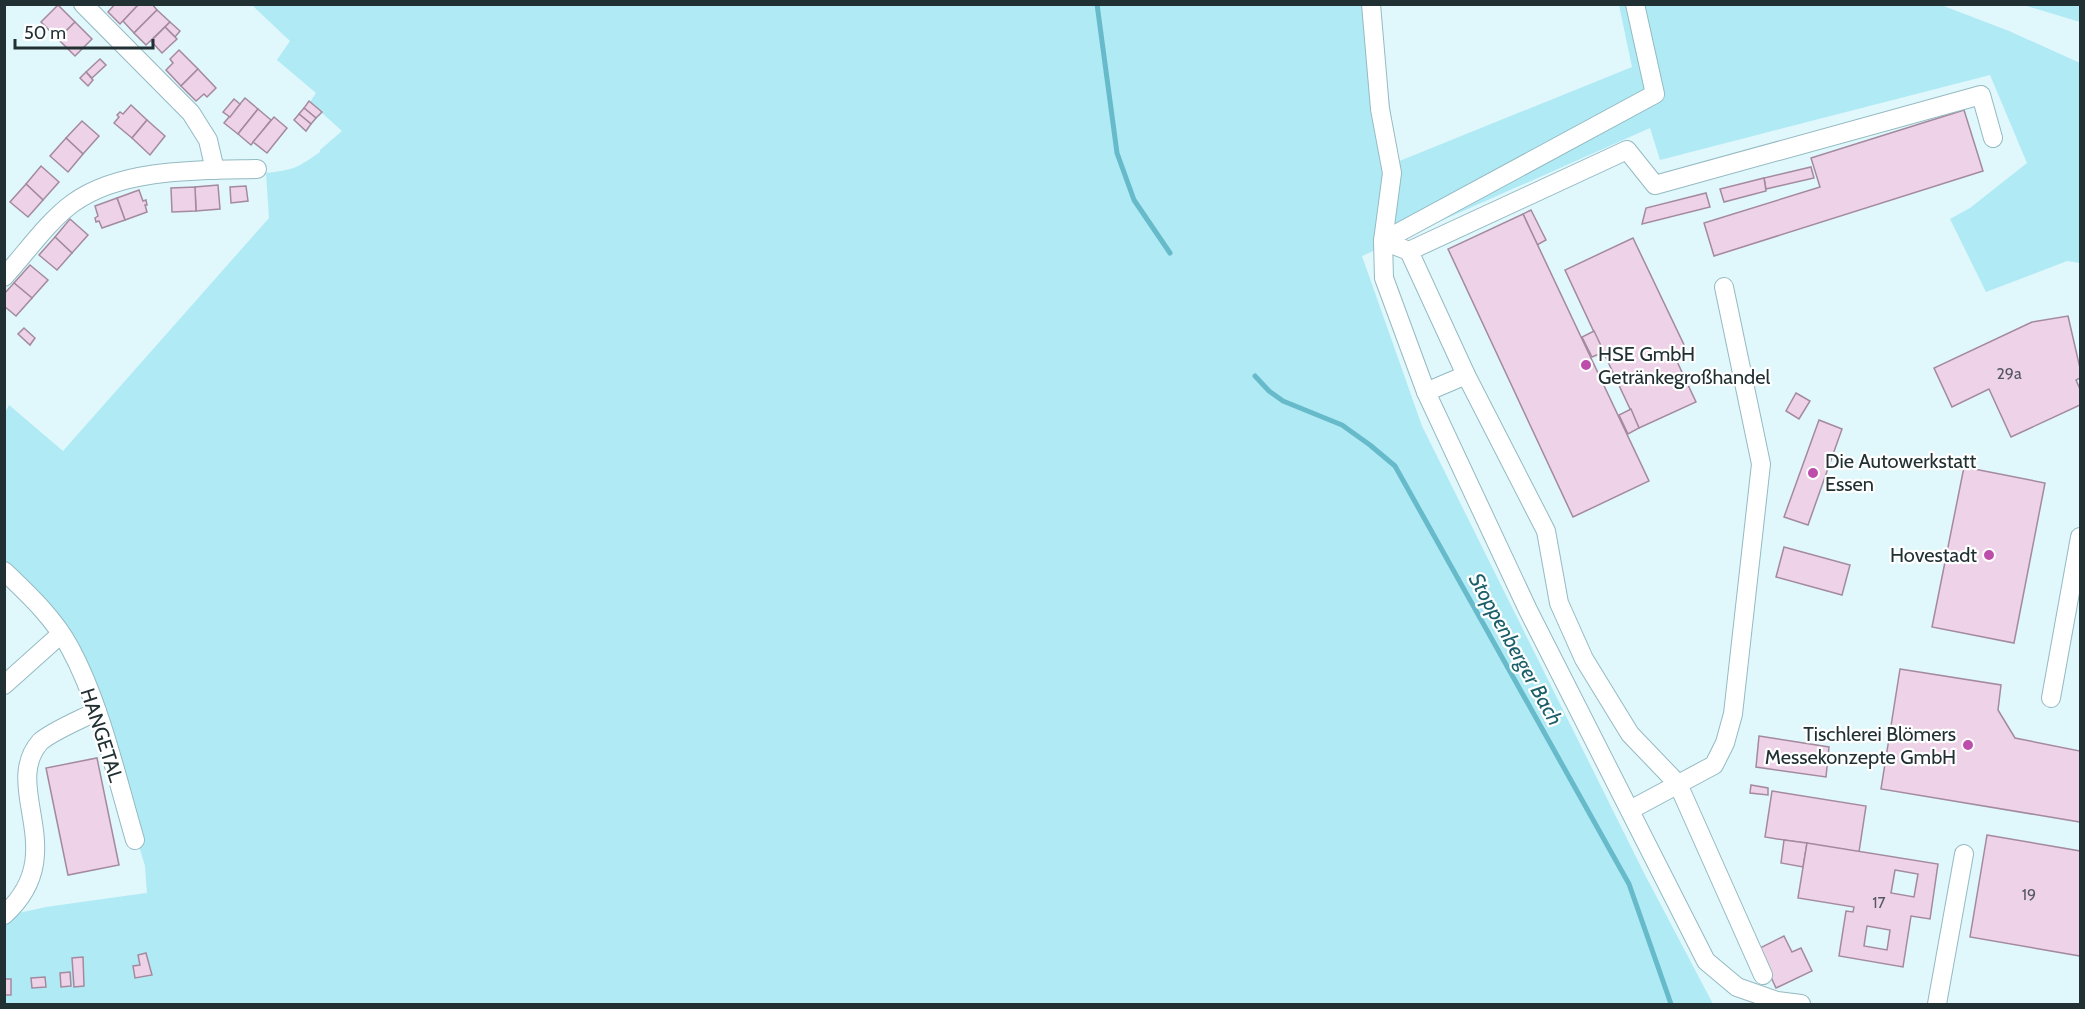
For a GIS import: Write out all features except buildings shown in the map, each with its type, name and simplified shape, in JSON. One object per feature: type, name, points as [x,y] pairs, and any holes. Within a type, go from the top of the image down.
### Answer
[{"type":"street","points":[[82,4],[191,113],[208,141],[215,170]]},
{"type":"street","points":[[1371,4],[1380,109],[1392,173],[1383,241],[1384,278],[1426,392],[1528,610],[1706,961],[1737,987],[1777,1001],[1801,1005]]},
{"type":"street","points":[[1383,241],[1655,94],[1635,4]]},
{"type":"street","points":[[1409,252],[1627,150],[1655,185],[1981,95],[1993,138]]},
{"type":"street","points":[[4,277],[61,214],[74,202],[93,192],[140,176],[257,169]]},
{"type":"street","points":[[1383,241],[1409,252],[1466,375],[1546,531],[1559,603],[1584,659],[1630,734],[1678,784],[1763,975]]},
{"type":"street","points":[[1630,810],[1714,765],[1725,743],[1733,714],[1761,464],[1724,287]]},
{"type":"street","points":[[1426,392],[1466,375]]},
{"type":"street","points":[[2051,698],[2080,537]]},
{"type":"street","name":"HANGETAL","points":[[4,571],[37,603],[71,649],[97,711],[135,840]]},
{"type":"street","points":[[4,685],[61,634]]},
{"type":"street","points":[[4,915],[20,898],[30,880],[34,865],[35,847],[24,788],[26,764],[32,751],[42,740],[97,711]]},
{"type":"street","points":[[1937,1005],[1964,854]]},
{"type":"shaded area","points":[[252,5],[1377,5],[1397,162],[1632,67],[1619,5],[1941,5],[2009,31],[2080,63],[2080,263],[2067,261],[1986,292],[1950,219],[1970,208],[2027,163],[1990,75],[1660,160],[1650,128],[1362,256],[1422,426],[1644,873],[1713,1004],[5,1004],[5,916],[46,907],[146,893],[147,895],[145,866],[99,712],[76,648],[5,565],[5,413],[9,405],[63,451],[269,218],[266,173],[300,165],[320,152],[342,131],[310,102],[316,93],[277,60],[290,41]]},
{"type":"shaded area","points":[[2023,5],[2080,5],[2080,22],[2030,7]]},
{"type":"waterway","name":"Stoppenberger Bach","points":[[1097,4],[1117,153],[1134,200],[1170,253]]},
{"type":"waterway","name":"Stoppenberger Bach","points":[[1255,376],[1269,391],[1283,401],[1342,425],[1395,466],[1629,884],[1671,1004]]},
{"type":"place","name":"HSE GmbH Getränkegroßhandel","points":[[1586,365]]},
{"type":"place","name":"Die Autowerkstatt Essen","points":[[1813,473]]},
{"type":"place","name":"Hovestadt","points":[[1989,555]]},
{"type":"place","name":"Tischlerei Blömers Messekonzepte GmbH","points":[[1968,745]]}]
